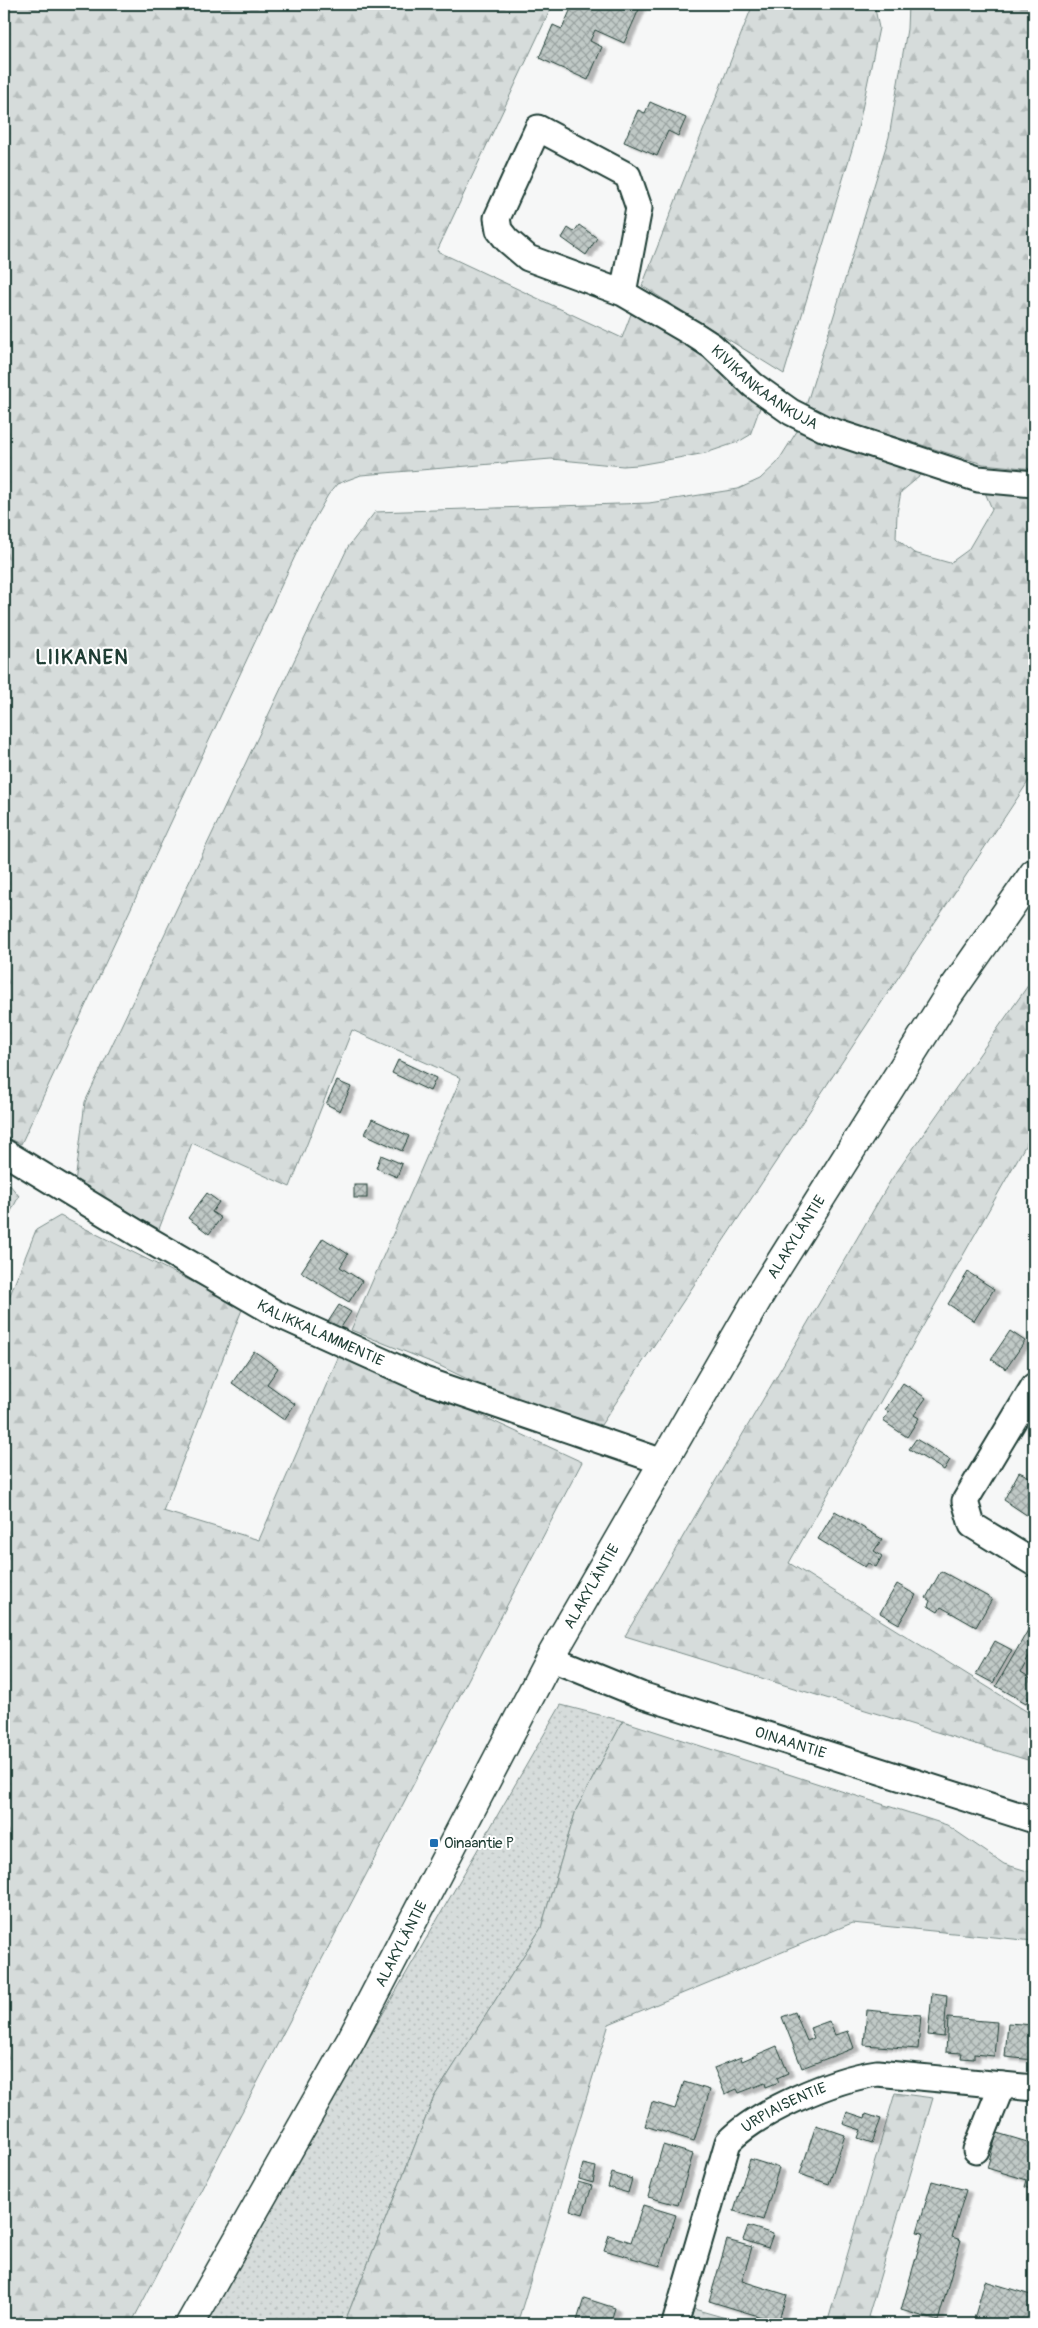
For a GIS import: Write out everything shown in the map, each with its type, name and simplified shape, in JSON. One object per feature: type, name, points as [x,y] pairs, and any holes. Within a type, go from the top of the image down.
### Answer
[{"type":"main road","name":"ALAKYLÄNTIE","points":[[190,2324],[351,2040],[550,1658],[761,1293],[942,1004],[1034,873]]},
{"type":"street","name":"KIVIKANKAANKUJA","points":[[622,293],[638,208],[628,176],[538,128],[497,218],[499,230],[507,240],[528,258],[622,293],[712,346],[754,385],[791,412],[823,428],[978,479],[1034,484]]},
{"type":"street","name":"KALIKKALAMMENTIE","points":[[4,1152],[142,1236],[275,1313],[424,1380],[663,1462]]},
{"type":"street","points":[[1034,1386],[965,1501],[972,1525],[1034,1563]]},
{"type":"street","name":"OINAANTIE","points":[[550,1658],[641,1695],[1034,1820]]},
{"type":"street","name":"URPIAISENTIE","points":[[675,2324],[728,2142],[742,2128],[766,2113],[853,2076],[877,2074],[1034,2088]]},
{"type":"street","points":[[976,2150],[1002,2085]]},
{"type":"green space","points":[[4,4],[553,4],[437,251],[622,338],[631,314],[689,340],[762,402],[750,435],[738,442],[706,453],[623,466],[551,459],[361,475],[337,484],[328,495],[303,539],[21,1144],[4,1136]]},
{"type":"green space","points":[[753,4],[874,4],[879,28],[857,133],[784,374],[642,286]]},
{"type":"green space","points":[[908,4],[1034,4],[1034,469],[983,464],[805,409],[889,137],[907,29]]},
{"type":"green space","points":[[799,428],[926,471],[901,492],[897,513],[896,538],[914,553],[950,563],[968,550],[992,509],[984,490],[1034,496],[1034,773],[601,1425],[503,1396],[438,1365],[351,1330],[461,1078],[352,1030],[290,1187],[192,1143],[159,1229],[75,1183],[85,1102],[348,547],[375,512],[649,503],[738,489],[760,479],[777,463]]},
{"type":"green space","points":[[1034,977],[1034,1130],[789,1563],[1034,1716],[1034,1762],[625,1636],[891,1180]]},
{"type":"green space","points":[[4,1178],[19,1196],[4,1225]]},
{"type":"green space","points":[[60,1216],[243,1307],[163,1511],[259,1540],[341,1351],[582,1462],[131,2324],[4,2324],[4,1310],[36,1230]]},
{"type":"green space","points":[[561,1705],[623,1721],[576,1810],[541,1928],[434,2097],[344,2324],[204,2324]]},
{"type":"green space","points":[[623,1721],[947,1825],[1004,1864],[1034,1873],[1034,1941],[852,1923],[609,2024],[517,2324],[344,2324],[434,2097],[541,1928],[576,1810]]},
{"type":"green space","points":[[895,2093],[933,2098],[868,2317],[891,2324],[827,2324]]},
{"type":"green space","points":[[694,2309],[747,2324],[689,2324]]},
{"type":"building","points":[[573,4],[633,4],[640,7],[624,43],[595,30],[590,41],[602,47],[588,80],[539,58],[553,25],[562,29]]},
{"type":"building","points":[[650,102],[686,118],[678,136],[668,131],[657,156],[624,142],[638,110],[645,113]]},
{"type":"building","points":[[579,225],[597,238],[586,255],[562,238],[568,228],[574,232]]},
{"type":"building","points":[[398,1060],[436,1078],[430,1091],[392,1073]]},
{"type":"building","points":[[337,1081],[351,1087],[340,1111],[326,1104]]},
{"type":"building","points":[[372,1119],[409,1136],[402,1151],[365,1134]]},
{"type":"building","points":[[381,1155],[402,1164],[397,1177],[376,1168]]},
{"type":"building","points":[[354,1185],[367,1185],[367,1198],[354,1198]]},
{"type":"building","points":[[207,1193],[219,1202],[212,1212],[221,1218],[209,1234],[188,1218]]},
{"type":"building","points":[[323,1238],[348,1254],[340,1267],[362,1281],[349,1302],[301,1272]]},
{"type":"building","points":[[968,1272],[994,1289],[974,1321],[948,1304]]},
{"type":"building","points":[[339,1305],[351,1312],[340,1329],[328,1322]]},
{"type":"building","points":[[1010,1331],[1025,1341],[1006,1369],[991,1359]]},
{"type":"building","points":[[254,1351],[278,1368],[267,1384],[295,1404],[284,1420],[232,1383]]},
{"type":"building","points":[[903,1383],[926,1398],[914,1415],[919,1418],[907,1437],[883,1421],[889,1412],[885,1410]]},
{"type":"building","points":[[916,1439],[950,1460],[944,1470],[909,1449]]},
{"type":"building","points":[[1019,1472],[1034,1479],[1034,1517],[1031,1518],[1004,1500]]},
{"type":"building","points":[[835,1511],[882,1539],[874,1551],[882,1556],[876,1567],[868,1563],[865,1567],[818,1539]]},
{"type":"building","points":[[941,1571],[992,1599],[976,1627],[941,1607],[938,1612],[928,1606],[930,1601],[926,1598]]},
{"type":"building","points":[[897,1584],[916,1595],[899,1624],[880,1613]]},
{"type":"building","points":[[1032,1623],[1034,1624],[1034,1655],[1031,1653],[1021,1672],[1034,1680],[1034,1690],[1026,1703],[996,1686]]},
{"type":"building","points":[[995,1641],[1012,1650],[993,1683],[976,1674]]},
{"type":"building","points":[[932,1993],[947,1995],[944,2037],[928,2035]]},
{"type":"building","points":[[867,2010],[921,2015],[918,2049],[864,2045]]},
{"type":"building","points":[[795,2012],[807,2041],[814,2038],[810,2028],[829,2021],[835,2035],[848,2031],[854,2048],[802,2068],[782,2017]]},
{"type":"building","points":[[948,2018],[997,2022],[994,2056],[974,2054],[974,2059],[961,2058],[962,2053],[946,2052]]},
{"type":"building","points":[[1008,2023],[1034,2025],[1034,2060],[1005,2057]]},
{"type":"building","points":[[777,2046],[788,2073],[777,2078],[779,2082],[766,2087],[765,2083],[739,2093],[737,2089],[725,2094],[714,2068],[741,2057],[742,2061]]},
{"type":"building","points":[[684,2082],[710,2090],[694,2141],[645,2126],[652,2102],[675,2109]]},
{"type":"building","points":[[847,2112],[865,2118],[866,2114],[881,2119],[872,2143],[858,2138],[861,2130],[843,2124]]},
{"type":"building","points":[[816,2125],[845,2135],[829,2184],[800,2174]]},
{"type":"building","points":[[997,2133],[1034,2144],[1034,2190],[1025,2187],[1027,2180],[987,2168]]},
{"type":"building","points":[[663,2145],[693,2154],[678,2205],[648,2197]]},
{"type":"building","points":[[750,2159],[779,2168],[763,2220],[734,2211]]},
{"type":"building","points":[[583,2164],[596,2167],[593,2183],[579,2179]]},
{"type":"building","points":[[612,2173],[632,2179],[628,2193],[608,2187]]},
{"type":"building","points":[[932,2181],[966,2190],[952,2237],[961,2240],[938,2321],[901,2310],[923,2233],[917,2232]]},
{"type":"building","points":[[578,2182],[592,2186],[583,2214],[570,2210]]},
{"type":"building","points":[[643,2205],[676,2215],[660,2266],[604,2250],[609,2235],[631,2242]]},
{"type":"building","points":[[748,2226],[773,2234],[768,2248],[743,2240]]},
{"type":"building","points":[[727,2240],[752,2247],[742,2281],[787,2295],[778,2322],[709,2301]]},
{"type":"building","points":[[985,2281],[1034,2296],[1034,2324],[992,2324],[974,2319]]},
{"type":"building","points":[[584,2298],[615,2308],[610,2324],[576,2324]]},
{"type":"place","name":"Oinaantie P","points":[[434,1843]]},
{"type":"district","name":"LIIKANEN","points":[[82,657]]}]
